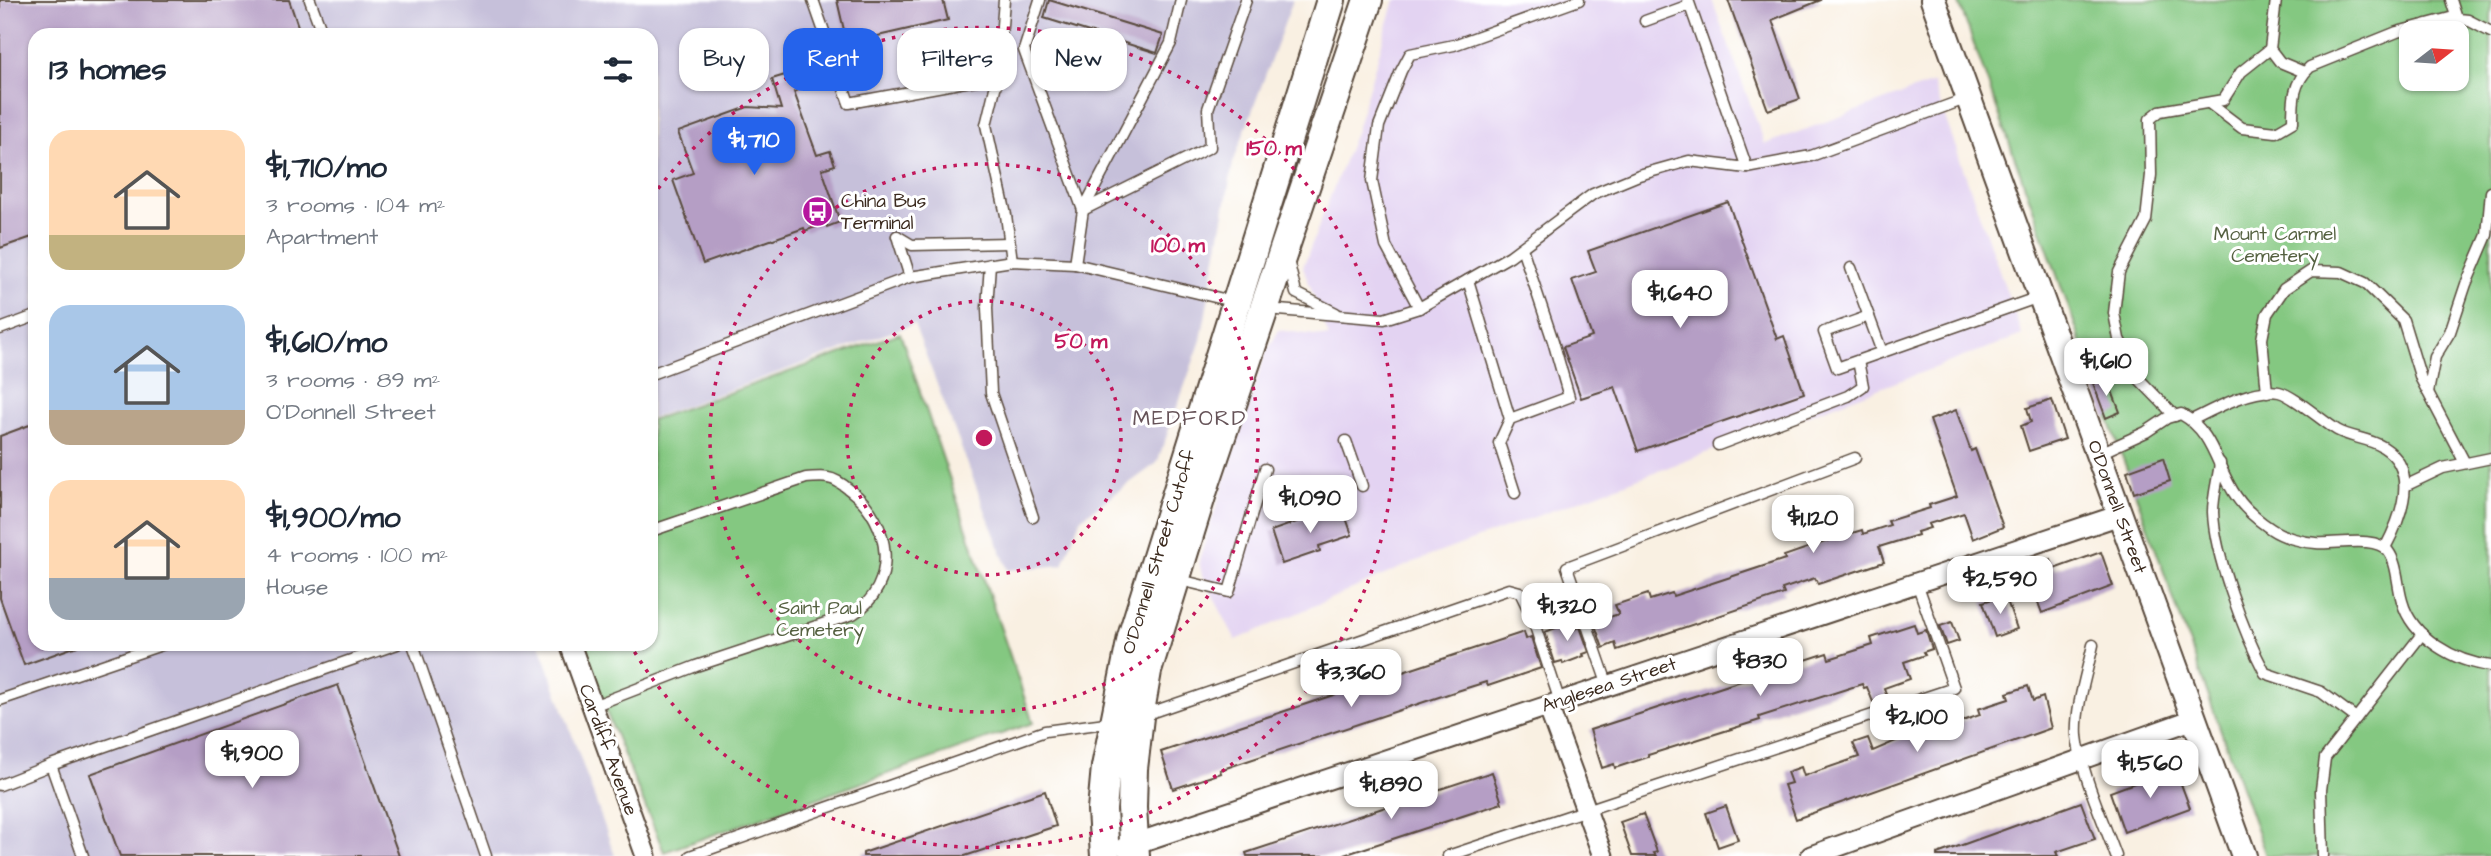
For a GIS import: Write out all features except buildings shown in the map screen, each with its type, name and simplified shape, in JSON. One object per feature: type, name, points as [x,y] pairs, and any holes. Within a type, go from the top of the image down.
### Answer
[{"type":"main road","name":"O'Donnell Street Cutoff","points":[[1128,711],[1147,671],[1202,493],[1331,0]]},
{"type":"main road","name":"O'Donnell Street Cutoff","points":[[1128,711],[1132,637],[1250,305],[1285,250],[1368,0]]},
{"type":"main road","points":[[1128,711],[1133,769],[1134,850]]},
{"type":"main road","points":[[1102,855],[1106,767],[1128,711]]},
{"type":"street","name":"O'Donnell Street","points":[[1933,0],[2244,856]]},
{"type":"street","name":"Anglesea Street","points":[[1102,855],[1134,850],[1554,704],[2120,515]]},
{"type":"street","name":"Cardiff Avenue","points":[[573,651],[646,856]]},
{"type":"street","points":[[1554,704],[1603,856]]},
{"type":"street","points":[[1811,856],[2194,719]]},
{"type":"lane","points":[[310,0],[320,28]]},
{"type":"lane","points":[[813,0],[849,103],[915,91]]},
{"type":"lane","points":[[1002,28],[1004,0]]},
{"type":"lane","points":[[1040,0],[1024,50],[1083,211]]},
{"type":"lane","points":[[1075,264],[1083,211],[1171,43],[1181,0]]},
{"type":"lane","points":[[1083,211],[1210,147],[1208,109],[1246,0]]},
{"type":"lane","points":[[1419,308],[1385,246],[1372,181],[1379,125],[1401,71],[1410,54],[1454,45],[1579,0]]},
{"type":"lane","points":[[2276,0],[2270,48],[2280,62],[2304,72]]},
{"type":"lane","points":[[2451,0],[2457,19]]},
{"type":"lane","points":[[1645,21],[1689,2],[1748,168]]},
{"type":"lane","points":[[2209,103],[2242,128],[2276,132],[2292,122],[2293,98],[2299,78],[2310,67],[2398,32],[2450,18],[2468,20],[2491,32]]},
{"type":"lane","points":[[2175,416],[2139,379],[2119,339],[2114,313],[2119,272],[2146,220],[2151,175],[2150,119],[2160,111],[2223,100],[2241,72],[2270,48]]},
{"type":"lane","points":[[994,91],[986,125],[1012,261]]},
{"type":"lane","points":[[658,371],[910,277],[1012,261],[1075,264],[1250,305],[1384,318],[1419,308],[1521,248],[1593,194],[1639,176],[1689,160],[1748,168],[1811,156],[1969,97]]},
{"type":"lane","points":[[2428,392],[2435,357],[2450,332],[2466,284],[2487,235],[2491,192]]},
{"type":"lane","points":[[910,277],[897,236],[912,244],[1010,243]]},
{"type":"lane","points":[[1510,419],[1569,397],[1521,248]]},
{"type":"lane","points":[[1285,250],[1296,293],[1343,316]]},
{"type":"lane","points":[[990,264],[987,308],[991,393],[1033,517]]},
{"type":"lane","points":[[1851,268],[1882,352]]},
{"type":"lane","points":[[2267,391],[2262,339],[2267,314],[2284,289],[2311,271],[2341,272],[2365,284],[2403,320],[2421,379],[2465,463]]},
{"type":"lane","points":[[1468,280],[1510,419],[1499,443],[1515,493]]},
{"type":"lane","points":[[1869,316],[1824,332],[1837,368],[2041,297]]},
{"type":"lane","points":[[0,329],[28,319]]},
{"type":"lane","points":[[1718,445],[1848,396],[1863,386],[1858,361]]},
{"type":"lane","points":[[2192,420],[2228,402],[2267,391],[2281,392],[2339,432],[2382,446],[2402,469],[2405,486],[2399,522],[2385,548]]},
{"type":"lane","points":[[2098,454],[2146,432],[2167,418],[2181,414],[2203,431],[2215,450],[2236,497],[2271,529],[2295,539],[2316,543],[2378,543],[2385,548],[2394,563],[2402,604],[2409,621],[2422,634],[2462,659],[2491,666]]},
{"type":"lane","points":[[1346,441],[1362,486]]},
{"type":"lane","points":[[1608,686],[1567,566],[1855,458]]},
{"type":"lane","points":[[2405,486],[2443,468],[2491,458]]},
{"type":"lane","points":[[2220,463],[2213,512],[2221,558],[2253,649],[2265,673],[2321,692],[2356,718]]},
{"type":"lane","points":[[1175,579],[1229,592],[1265,469]]},
{"type":"lane","points":[[593,706],[696,666],[853,614],[870,601],[881,583],[884,543],[877,524],[862,499],[828,478],[806,478],[658,529]]},
{"type":"lane","points":[[1448,856],[1954,688],[1917,583]]},
{"type":"lane","points":[[690,856],[1045,731],[1128,711],[1167,709],[1509,589],[1520,592],[1532,617],[1554,704]]},
{"type":"lane","points":[[2323,856],[2321,790],[2325,758],[2422,634]]},
{"type":"lane","points":[[2093,645],[2081,698],[2077,734],[2082,759],[2116,856]]},
{"type":"lane","points":[[0,700],[144,651]]},
{"type":"lane","points":[[0,785],[377,651]]},
{"type":"lane","points":[[415,651],[486,856]]},
{"type":"lane","points":[[51,765],[83,856]]},
{"type":"shaded area","points":[[0,0],[1293,0],[1233,163],[1201,340],[1157,463],[1080,519],[1063,565],[1008,570],[914,324],[658,415],[658,28],[28,28],[28,651],[542,651],[615,856],[0,856]]},
{"type":"shaded area","points":[[1395,0],[1712,0],[1765,144],[1933,83],[2022,335],[1414,562],[1236,640],[1202,575],[1199,561],[1265,355],[1279,330],[1329,337],[1303,267],[1356,130]]},
{"type":"green space","name":"Mount Carmel Cemetery","points":[[1958,0],[2491,0],[2491,856],[2266,856]]},
{"type":"green space","name":"Saint Paul Cemetery","points":[[900,333],[1033,723],[664,852],[581,651],[658,651],[658,418]]},
{"type":"place","name":"China Bus Terminal","points":[[818,212]]},
{"type":"district","name":"MEDFORD","points":[[1190,418]]}]
